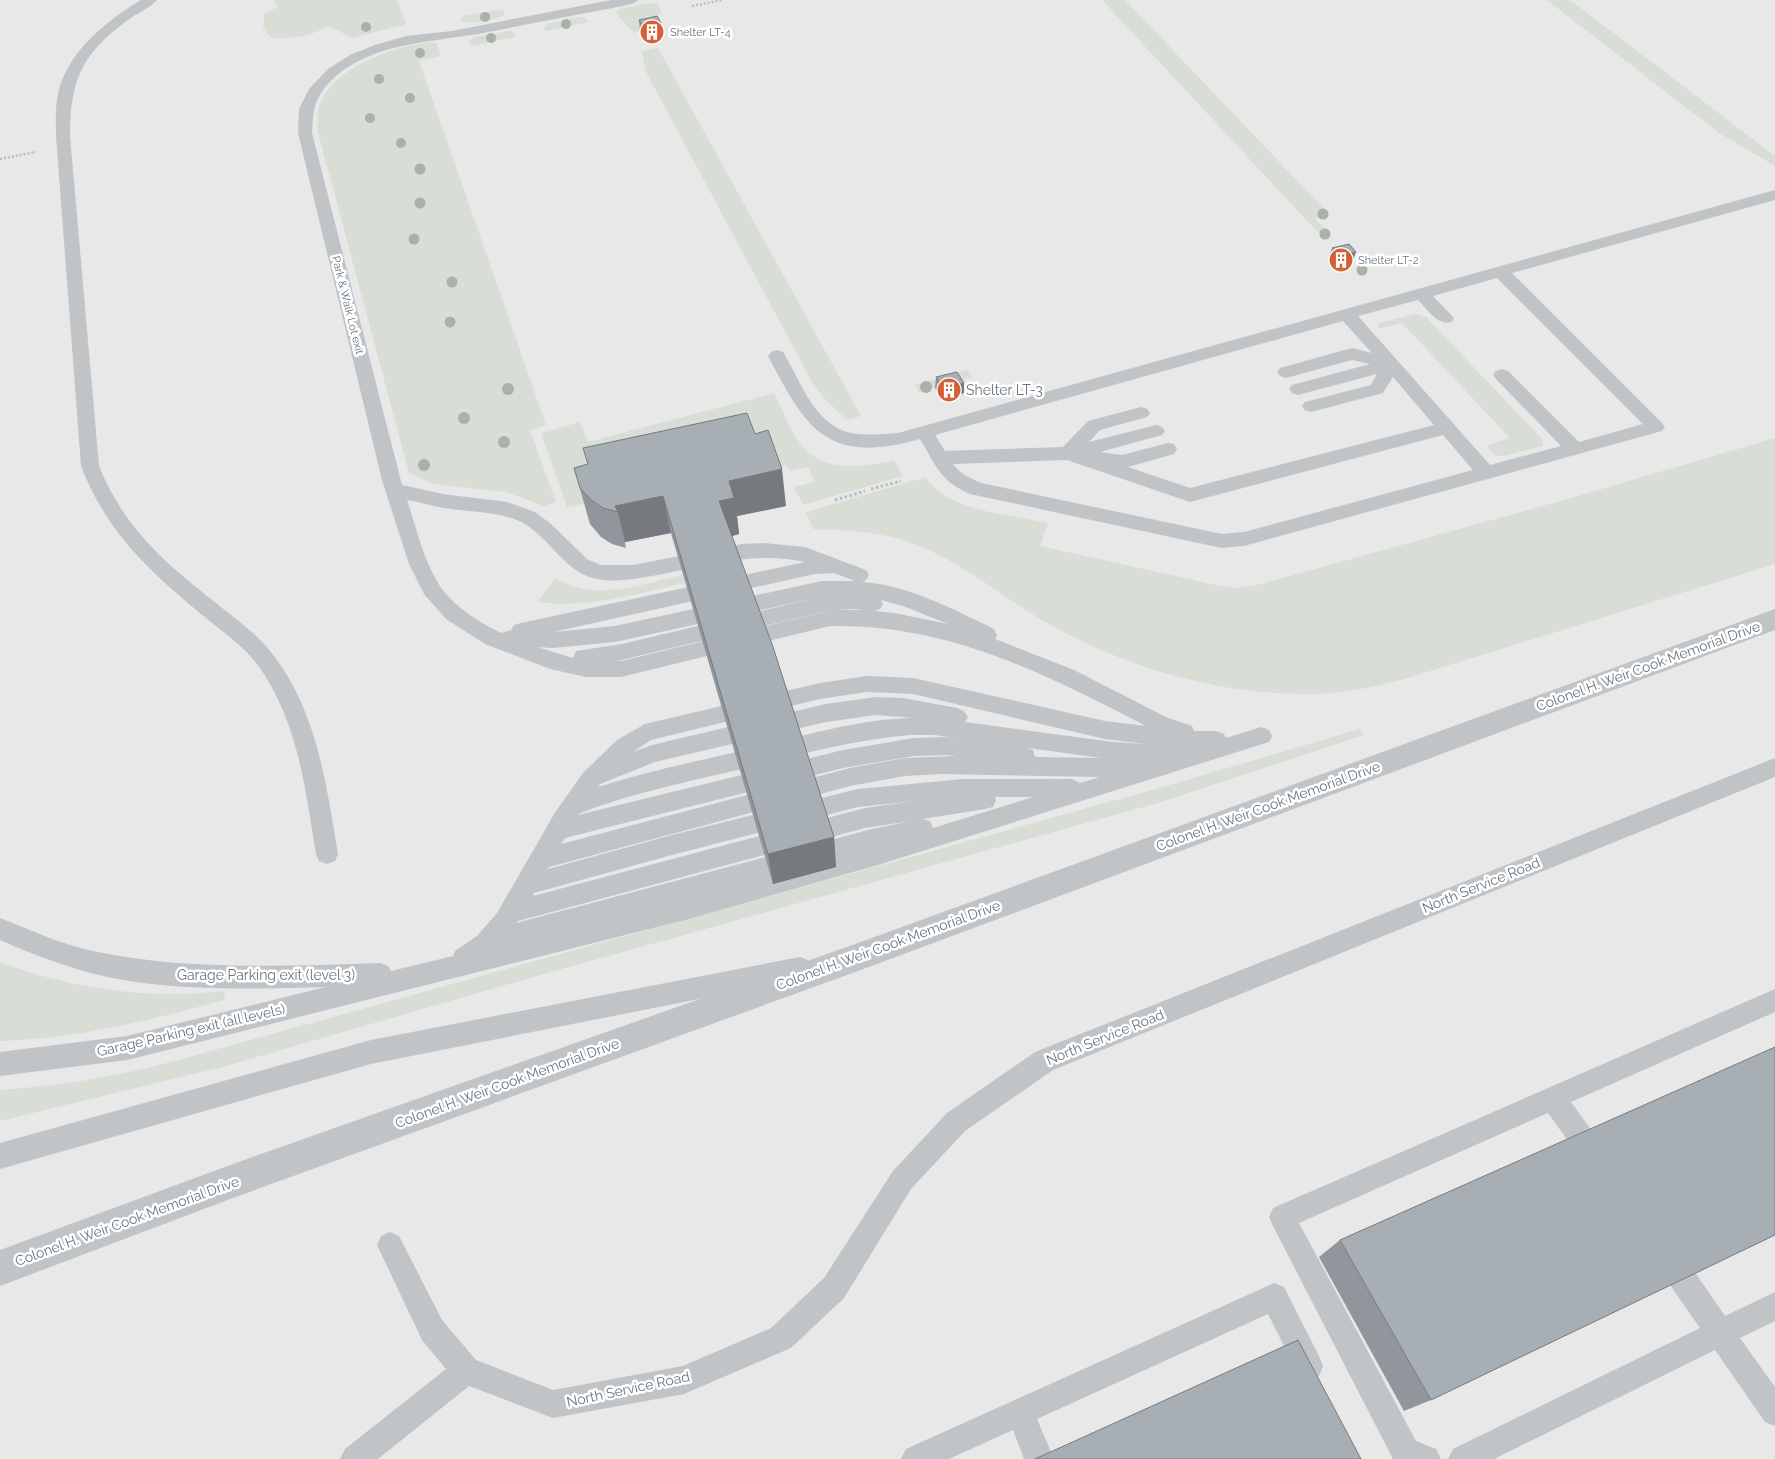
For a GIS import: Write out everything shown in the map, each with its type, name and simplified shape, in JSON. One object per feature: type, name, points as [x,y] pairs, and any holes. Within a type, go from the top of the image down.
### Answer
[{"type":"street","name":"Colonel H. Weir Cook Memorial Drive","points":[[0,1268],[243,1178],[858,957],[1775,619]]},
{"type":"lane","points":[[150,0],[117,22],[89,48],[74,70],[66,91],[64,104],[63,136],[90,466],[106,503],[115,519],[131,539],[191,594],[245,638],[264,658],[281,685],[300,720],[309,750],[327,854]]},
{"type":"lane","name":"Park & Walk Lot exit","points":[[632,0],[452,35],[433,35],[394,44],[354,59],[334,72],[316,88],[306,104],[305,133],[394,490],[419,564],[431,589],[453,613],[492,638],[550,661],[586,668],[621,668],[830,618],[855,617],[902,622],[981,642],[1078,682]]},
{"type":"lane","points":[[777,356],[803,406],[826,431],[856,441],[878,442],[924,432],[1775,195]]},
{"type":"lane","points":[[924,432],[950,474],[961,482],[977,489],[1222,540],[1244,539],[1656,427],[1500,272]]},
{"type":"lane","points":[[1421,293],[1446,318]]},
{"type":"lane","points":[[1347,314],[1486,473]]},
{"type":"lane","points":[[1286,372],[1352,354],[1392,364]]},
{"type":"lane","points":[[1298,389],[1392,364]]},
{"type":"lane","points":[[1311,406],[1377,389],[1392,364]]},
{"type":"lane","points":[[1502,375],[1575,449]]},
{"type":"lane","points":[[1068,453],[1094,425],[1141,413]]},
{"type":"lane","points":[[1068,453],[1190,495],[1446,428]]},
{"type":"lane","points":[[1068,453],[1156,431]]},
{"type":"lane","points":[[940,458],[1068,453],[1122,462],[1168,449]]},
{"type":"lane","points":[[394,490],[443,501],[507,509],[528,517],[544,529],[580,564],[598,572],[633,572],[742,551],[764,550],[805,554],[859,575],[936,609],[1159,723],[1215,746]]},
{"type":"lane","points":[[492,638],[815,567],[827,566],[859,575]]},
{"type":"lane","points":[[492,638],[552,640],[615,634],[773,599],[844,586],[871,590],[936,609]]},
{"type":"lane","points":[[452,966],[487,942],[512,912],[572,806],[604,762],[626,744],[645,733],[820,692],[866,684],[913,686],[1105,730],[1215,746]]},
{"type":"lane","points":[[587,783],[616,767],[652,754],[826,713],[876,706],[933,711],[1048,740]]},
{"type":"lane","points":[[572,806],[659,779],[836,737],[883,728],[934,726],[1048,740],[1114,751],[1138,752],[1215,746],[1261,736]]},
{"type":"lane","points":[[558,830],[843,758],[914,746],[980,749],[1095,768]]},
{"type":"lane","points":[[487,942],[872,839],[1123,779],[1172,764],[1215,746]]},
{"type":"lane","points":[[542,859],[850,777],[877,772],[942,765],[1129,768],[1172,764]]},
{"type":"lane","name":"North Service Road","points":[[390,1245],[432,1330],[466,1371],[553,1404],[684,1380],[781,1338],[834,1288],[902,1180],[956,1122],[1044,1061],[1775,767]]},
{"type":"lane","points":[[527,885],[858,798],[963,788],[1056,795]]},
{"type":"lane","points":[[512,912],[865,818],[1056,795]]},
{"type":"lane","points":[[420,973],[685,909],[878,855],[1056,795]]},
{"type":"lane","name":"Garage Parking exit (level 3)","points":[[0,929],[17,938],[73,958],[132,971],[195,977],[265,978],[420,973]]},
{"type":"lane","points":[[0,1156],[371,1052],[858,957]]},
{"type":"lane","name":"Garage Parking exit (all levels)","points":[[0,1064],[68,1057],[127,1048],[420,973]]},
{"type":"lane","points":[[1426,1459],[1406,1453],[1282,1217],[1775,1000]]},
{"type":"lane","points":[[1552,1098],[1583,1140]]},
{"type":"lane","points":[[1682,1278],[1775,1412]]},
{"type":"lane","points":[[916,1459],[1274,1297],[1321,1391]]},
{"type":"lane","points":[[1463,1459],[1775,1306]]},
{"type":"lane","points":[[355,1459],[466,1371]]},
{"type":"lane","points":[[1020,1413],[1039,1459]]},
{"type":"path","points":[[692,6],[722,0]]},
{"type":"path","points":[[0,159],[37,152]]},
{"type":"path","points":[[871,489],[901,481]]},
{"type":"path","points":[[835,500],[865,491]]},
{"type":"shaded area","points":[[0,0],[1775,0],[1775,1459],[0,1459]]},
{"type":"shaded area","points":[[274,0],[397,0],[406,24],[352,38],[329,26],[314,33],[301,36],[271,38],[263,27],[265,13],[278,7]]},
{"type":"shaded area","points":[[1102,0],[1125,0],[1325,210],[1328,216],[1315,219],[1331,235],[1322,237]]},
{"type":"shaded area","points":[[1547,0],[1570,0],[1775,156],[1775,166],[1719,133]]},
{"type":"shaded area","points":[[650,3],[658,4],[661,12],[660,14],[643,18],[650,28],[633,32],[616,13],[619,9]]},
{"type":"shaded area","points":[[503,10],[505,14],[482,22],[464,22],[460,20],[464,16]]},
{"type":"shaded area","points":[[580,17],[585,18],[589,22],[545,31],[543,28],[548,24]]},
{"type":"shaded area","points":[[513,32],[515,37],[471,46],[469,41],[475,37]]},
{"type":"shaded area","points":[[431,42],[437,44],[441,56],[419,61],[546,425],[530,430],[556,502],[544,506],[506,492],[433,484],[409,473],[318,132],[320,104],[327,91],[338,79],[352,69],[384,54],[400,48]]},
{"type":"shaded area","points":[[658,48],[861,416],[847,420],[824,398],[812,382],[645,70],[642,51]]},
{"type":"shaded area","points":[[1415,314],[1426,317],[1543,440],[1543,446],[1503,456],[1495,455],[1488,448],[1488,445],[1510,438],[1402,323],[1378,328],[1379,323]]},
{"type":"shaded area","points":[[967,370],[972,377],[919,392],[915,385]]},
{"type":"shaded area","points":[[774,393],[794,435],[812,455],[822,461],[846,466],[871,465],[894,460],[903,476],[803,505],[794,487],[815,482],[808,467],[790,471],[785,465],[567,507],[541,433],[580,422],[588,442]]},
{"type":"shaded area","points":[[1775,438],[1775,564],[1408,678],[1371,687],[1333,693],[1274,693],[1241,689],[1209,684],[1145,667],[1083,642],[1054,627],[960,566],[920,546],[878,534],[846,530],[813,529],[806,512],[926,477],[935,488],[963,504],[981,510],[1048,523],[1040,546],[1220,586],[1238,588],[1257,585],[1571,498]]},
{"type":"shaded area","points":[[683,575],[685,583],[630,596],[574,604],[537,602],[555,578],[570,585],[602,590],[635,586]]},
{"type":"shaded area","points":[[1360,729],[1364,735],[1161,802],[551,972],[222,1067],[0,1121],[0,1090],[86,1080],[171,1062],[1163,787]]},
{"type":"shaded area","points":[[0,962],[54,979],[111,990],[168,994],[225,991],[224,1000],[169,1015],[113,1027],[57,1037],[0,1041]]},
{"type":"building","points":[[657,16],[661,23],[643,27],[639,20]]},
{"type":"building","points":[[1349,244],[1356,252],[1339,255],[1332,248]]},
{"type":"building","points":[[957,372],[964,383],[943,389],[936,377]]},
{"type":"building","points":[[747,413],[755,434],[768,430],[782,469],[729,481],[734,498],[719,501],[773,647],[834,837],[768,854],[663,496],[615,506],[618,512],[603,508],[591,500],[580,488],[574,468],[588,464],[583,448]]},
{"type":"building","points":[[1775,1047],[1775,1235],[1431,1400],[1340,1240]]},
{"type":"building","points":[[1298,1340],[1361,1459],[1035,1459]]},
{"type":"place","name":"Shelter LT-4","points":[[652,32]]},
{"type":"place","name":"Shelter LT-2","points":[[1341,260]]},
{"type":"place","name":"Shelter LT-3","points":[[949,390]]}]
